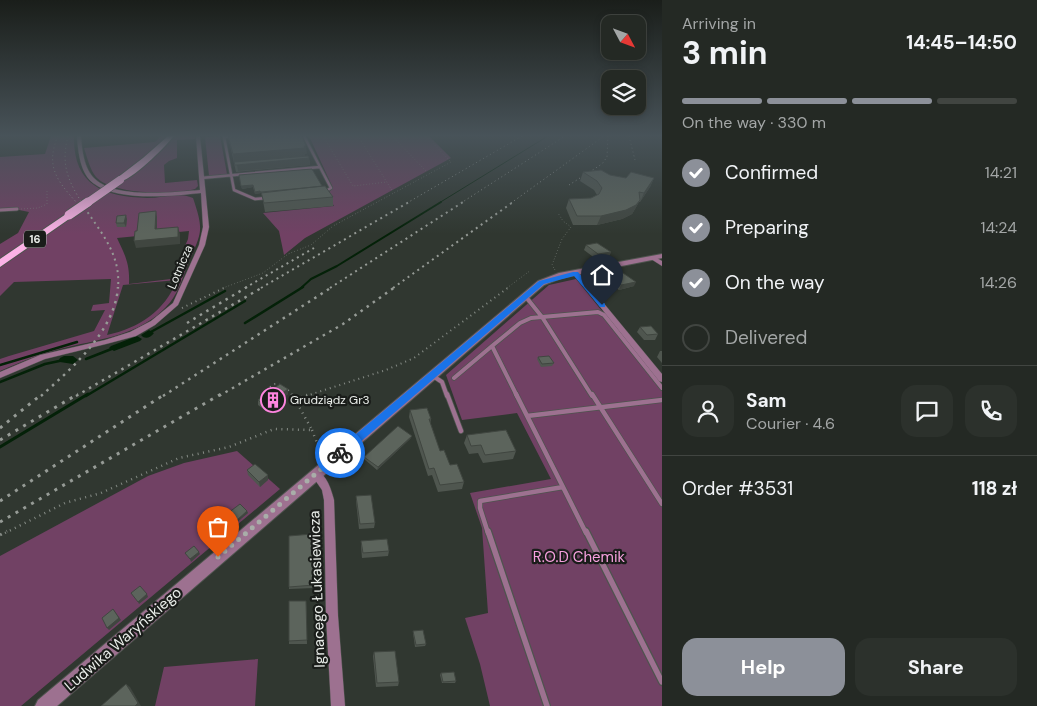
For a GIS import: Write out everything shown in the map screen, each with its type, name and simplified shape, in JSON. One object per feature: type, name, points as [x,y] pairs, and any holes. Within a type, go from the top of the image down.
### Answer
[{"type":"main road","name":"16","points":[[0,264],[134,169]]},
{"type":"street","points":[[87,169],[95,182],[102,186],[136,193],[202,191]]},
{"type":"street","name":"Lotnicza","points":[[0,375],[43,357],[133,334],[153,324],[173,306],[181,294],[202,245],[206,227],[200,169]]},
{"type":"street","name":"Ludwika Waryńskiego","points":[[44,706],[541,283],[559,276],[659,259]]},
{"type":"street","points":[[576,273],[662,380]]},
{"type":"street","name":"Ignacego Łukasiewicza","points":[[316,474],[326,488],[329,500],[332,616],[338,706]]},
{"type":"lane","points":[[230,169],[234,190],[255,199],[276,197]]},
{"type":"lane","points":[[201,178],[298,169]]},
{"type":"lane","points":[[315,193],[324,192],[330,188],[321,169]]},
{"type":"lane","points":[[0,210],[17,209]]},
{"type":"lane","points":[[524,296],[532,301],[662,504]]},
{"type":"lane","points":[[454,378],[520,323],[531,318],[598,312],[604,316],[662,388]]},
{"type":"lane","points":[[492,346],[662,682]]},
{"type":"lane","points":[[431,375],[442,382],[461,431]]},
{"type":"lane","points":[[527,416],[662,400]]},
{"type":"lane","points":[[547,706],[480,508],[480,501],[563,487]]},
{"type":"path","points":[[343,169],[353,186],[386,182]]},
{"type":"path","points":[[378,169],[393,192]]},
{"type":"path","points":[[173,306],[187,307],[212,292],[263,273],[288,254],[311,245],[333,226],[438,169]]},
{"type":"path","points":[[17,209],[37,209],[47,204],[47,189]]},
{"type":"path","points":[[558,213],[563,221],[571,227],[562,239],[552,265],[559,276]]},
{"type":"path","points":[[296,399],[386,370],[414,358],[531,270]]},
{"type":"path","points":[[270,388],[278,384],[296,399],[312,430],[322,456],[329,462]]},
{"type":"path","points":[[0,535],[65,503],[101,493],[179,458],[229,447],[274,429],[312,430]]},
{"type":"green space","points":[[0,169],[81,169],[85,177],[94,185],[104,191],[117,195],[147,198],[182,195],[193,198],[199,219],[200,233],[181,282],[170,303],[145,324],[107,338],[51,351],[0,371],[0,359],[94,331],[105,310],[91,311],[93,305],[109,303],[111,279],[14,282],[0,296],[0,244],[18,233],[29,212],[19,210],[0,211]],"holes":[[[189,231],[188,239],[171,279],[129,284],[128,265],[117,238]],[[177,280],[166,301],[140,323],[107,335],[123,285]]]},
{"type":"green space","points":[[91,169],[164,169],[165,183],[197,180],[198,186],[195,189],[185,191],[144,192],[115,187],[104,183]]},
{"type":"green space","points":[[208,169],[226,169],[227,174],[209,176]]},
{"type":"green space","points":[[324,169],[431,169],[305,238],[284,255],[279,231],[263,213],[334,206],[327,194],[333,188]]},
{"type":"green space","name":"R.O.D Chemik","points":[[576,279],[662,385],[662,706],[490,706],[480,664],[465,618],[488,613],[482,528],[470,493],[551,479],[517,413],[462,420],[446,375],[549,285]]},
{"type":"green space","points":[[237,451],[280,489],[21,706],[0,706],[0,556],[148,476],[184,463]]},
{"type":"green space","points":[[258,659],[255,706],[155,706],[164,667]]},
{"type":"building","points":[[312,169],[322,186],[261,193],[260,191],[255,192],[253,185],[241,186],[239,175]]},
{"type":"building","points":[[601,170],[610,175],[626,178],[631,172],[654,178],[644,193],[639,192],[640,200],[636,205],[626,210],[601,216],[577,216],[569,199],[591,198],[599,194],[602,188],[597,181],[583,172]]},
{"type":"building","points":[[325,186],[333,197],[264,203],[261,192]]},
{"type":"building","points":[[156,211],[155,229],[178,227],[178,237],[134,241],[139,213]]},
{"type":"building","points":[[126,215],[124,223],[116,223],[117,216]]},
{"type":"building","points":[[597,243],[611,252],[598,254],[586,245]]},
{"type":"building","points":[[623,273],[636,282],[621,285],[608,276]]},
{"type":"building","points":[[651,326],[658,334],[647,335],[640,327]]},
{"type":"building","points":[[549,356],[554,363],[542,364],[538,357]]},
{"type":"building","points":[[280,384],[288,389],[265,406],[258,400]]},
{"type":"building","points":[[427,408],[440,451],[444,450],[450,465],[457,464],[464,482],[440,485],[434,468],[429,469],[410,410]]},
{"type":"building","points":[[398,426],[412,436],[378,467],[364,457]]},
{"type":"building","points":[[506,430],[516,451],[485,455],[481,445],[471,446],[467,435]]},
{"type":"building","points":[[255,464],[268,475],[259,482],[247,470]]},
{"type":"building","points":[[371,495],[375,523],[360,524],[356,496]]},
{"type":"building","points":[[240,504],[247,511],[236,521],[228,513]]},
{"type":"building","points":[[218,522],[224,528],[214,537],[208,530]]},
{"type":"building","points":[[312,534],[314,585],[289,587],[289,536]]},
{"type":"building","points":[[387,539],[389,551],[363,553],[361,541]]},
{"type":"building","points":[[194,546],[199,552],[190,559],[185,553]]},
{"type":"building","points":[[140,586],[147,594],[138,602],[131,593]]},
{"type":"building","points":[[289,601],[306,601],[307,640],[289,641]]},
{"type":"building","points":[[113,609],[119,618],[107,628],[102,618]]},
{"type":"building","points":[[423,630],[426,644],[416,645],[413,631]]},
{"type":"building","points":[[395,651],[399,682],[377,683],[374,652]]},
{"type":"building","points":[[454,672],[456,681],[443,682],[441,673]]},
{"type":"building","points":[[126,684],[138,703],[135,706],[101,706]]},
{"type":"waterway","points":[[439,203],[494,169]]},
{"type":"waterway","points":[[301,288],[311,279],[337,266],[441,202]]},
{"type":"waterway","points":[[245,323],[303,287]]},
{"type":"waterway","points":[[149,333],[225,291]]},
{"type":"waterway","points":[[86,396],[245,301]]},
{"type":"waterway","points":[[114,348],[137,339]]},
{"type":"waterway","points":[[0,365],[77,342]]},
{"type":"waterway","points":[[86,359],[114,348]]},
{"type":"waterway","points":[[0,382],[45,364],[64,360]]},
{"type":"waterway","points":[[64,360],[73,360]]},
{"type":"waterway","points":[[0,447],[88,394]]},
{"type":"railway","points":[[54,169],[59,180],[77,203]]},
{"type":"railway","points":[[66,169],[72,186],[82,203]]},
{"type":"railway","points":[[407,203],[465,169]]},
{"type":"railway","points":[[461,203],[514,169]]},
{"type":"railway","points":[[511,203],[558,169]]},
{"type":"railway","points":[[569,185],[594,169]]},
{"type":"railway","points":[[81,202],[101,232],[112,253],[116,263],[118,287]]},
{"type":"railway","points":[[261,288],[409,202]]},
{"type":"railway","points":[[330,288],[463,202]]},
{"type":"railway","points":[[393,288],[513,202]]},
{"type":"railway","points":[[245,288],[314,248]]},
{"type":"railway","points":[[41,396],[90,348],[109,319],[118,287]]},
{"type":"railway","points":[[187,323],[247,287]]},
{"type":"railway","points":[[76,396],[263,287]]},
{"type":"railway","points":[[163,396],[332,287]]},
{"type":"railway","points":[[219,396],[343,324],[395,287]]},
{"type":"railway","points":[[0,428],[42,394]]},
{"type":"railway","points":[[0,440],[78,394]]},
{"type":"railway","points":[[0,501],[165,394]]},
{"type":"railway","points":[[0,522],[221,394]]},
{"type":"way so far","points":[[218,557],[340,453]]},
{"type":"place","name":"Grudziądz Gr3","points":[[273,400]]},
{"type":"route","points":[[340,453],[527,293],[546,280],[576,273],[602,305]]}]
